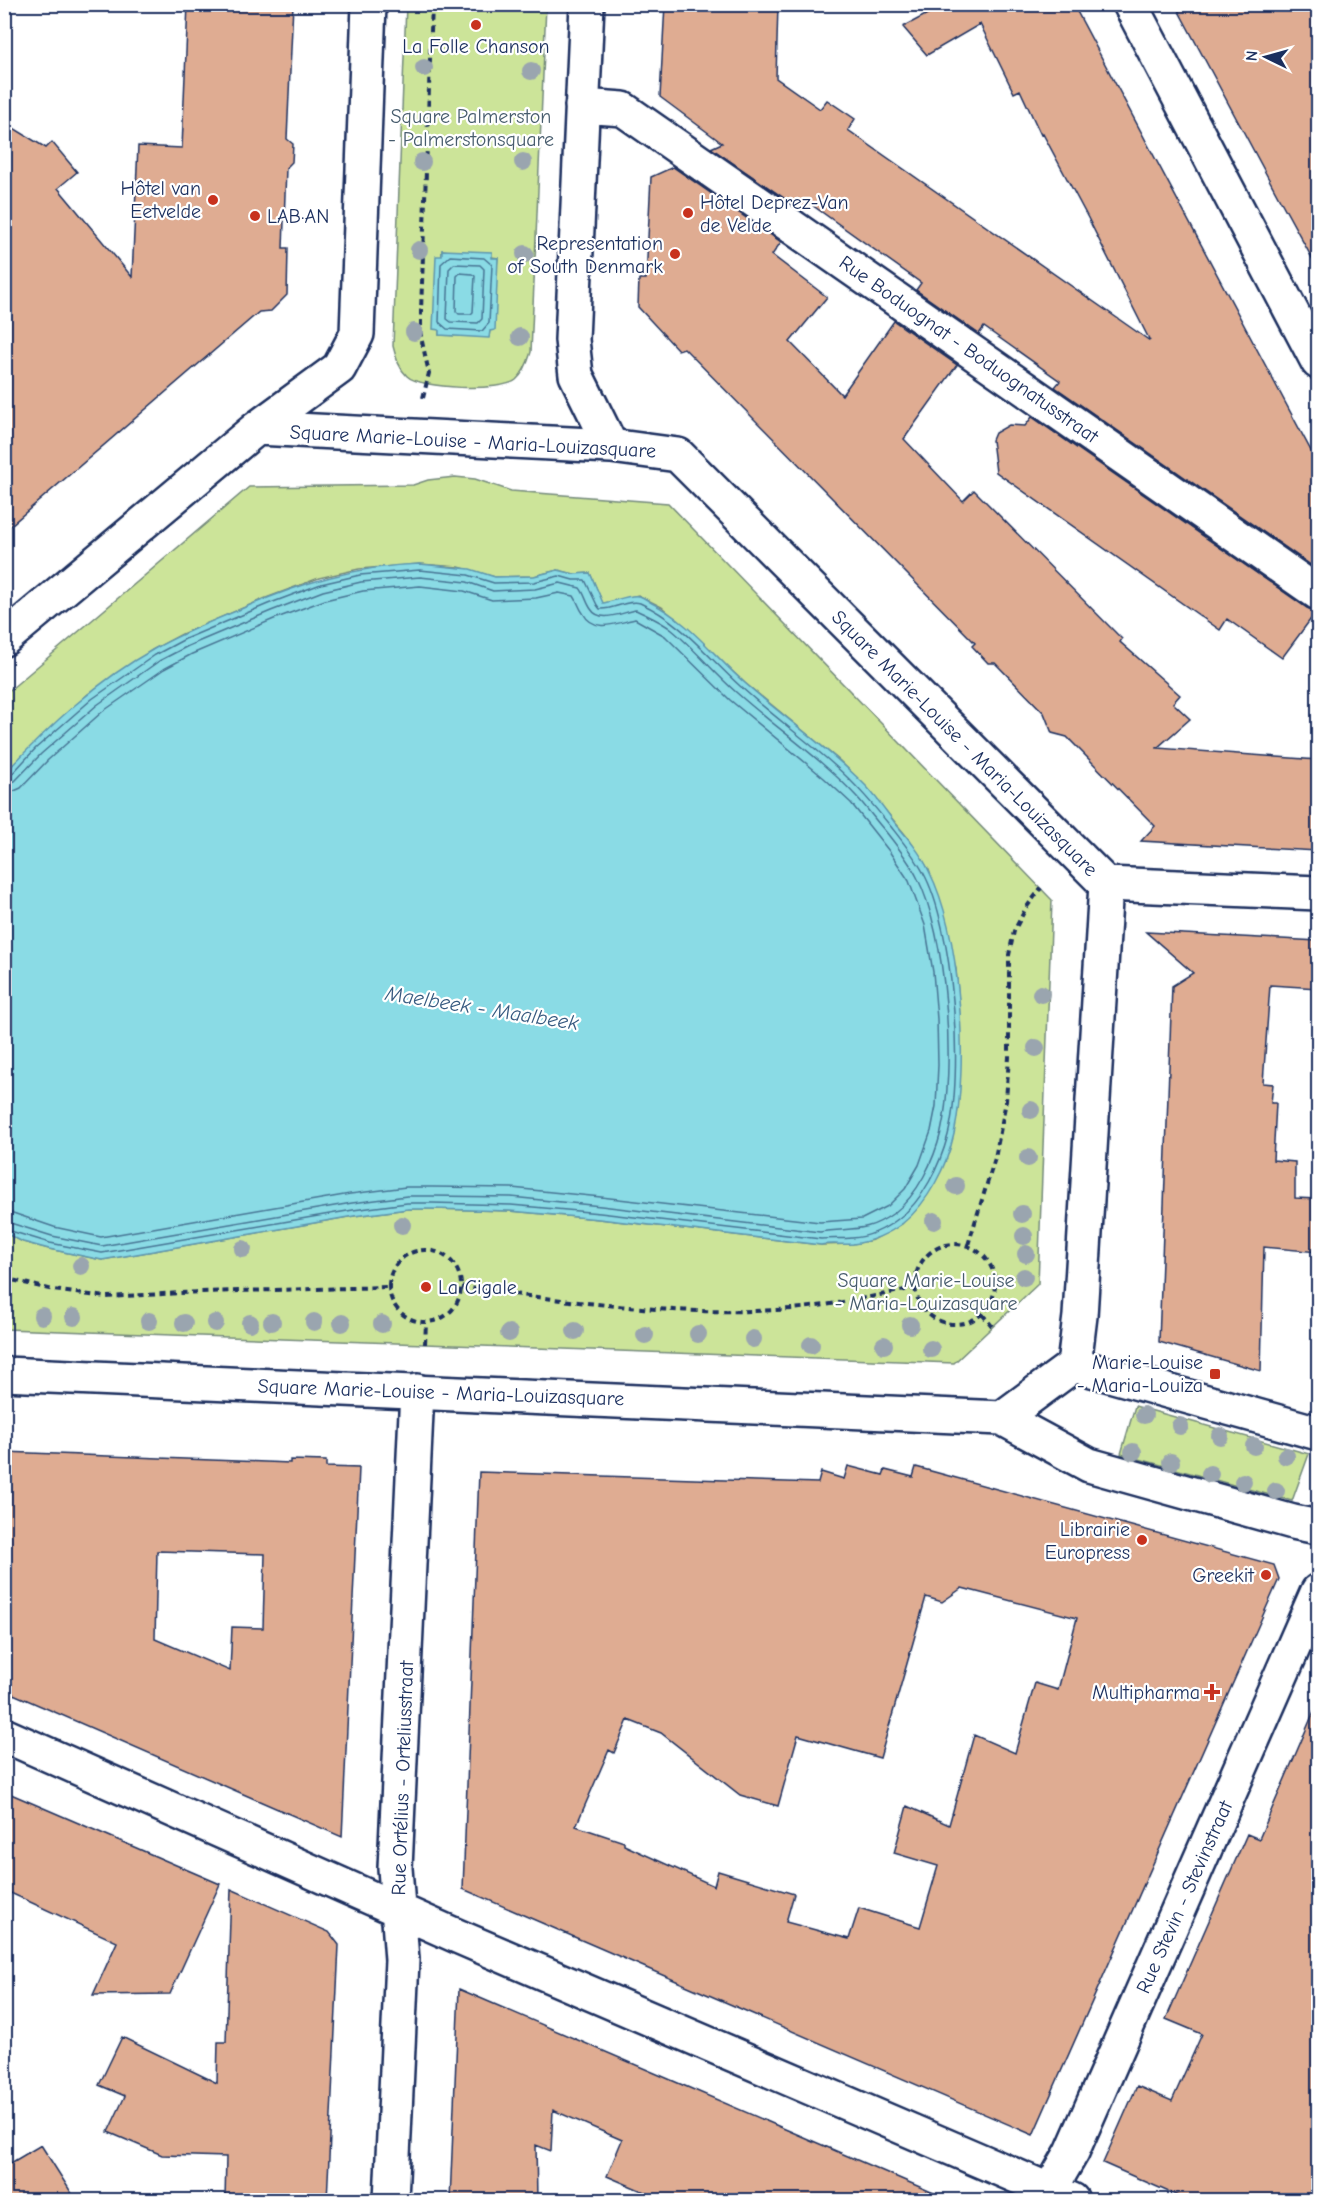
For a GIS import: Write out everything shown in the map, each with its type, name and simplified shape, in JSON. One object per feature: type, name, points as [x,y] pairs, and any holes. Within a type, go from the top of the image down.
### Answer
[{"type":"street","points":[[4,639],[257,428],[339,368],[357,334],[369,4]]},
{"type":"street","points":[[587,4],[572,340],[576,375],[611,446]]},
{"type":"street","points":[[1130,4],[1318,362]]},
{"type":"street","name":"Rue Boduognat - Boduognatusstraat","points":[[582,106],[623,109],[1318,593]]},
{"type":"street","name":"Square Marie-Louise - Maria-Louizasquare","points":[[257,428],[611,446],[678,455],[1106,884],[1080,1316],[1074,1365]]},
{"type":"street","points":[[1106,884],[1318,894]]},
{"type":"street","points":[[1318,1433],[1074,1365],[1002,1418],[1089,1465],[1318,1527]]},
{"type":"street","name":"Square Marie-Louise - Maria-Louizasquare","points":[[4,1374],[1002,1418]]},
{"type":"street","name":"Rue Ortélius - Orteliusstraat","points":[[391,2200],[402,1960],[395,1868],[417,1391]]},
{"type":"street","name":"Rue Stevin - Stevinstraat","points":[[1056,2197],[1072,2152],[1318,1591]]},
{"type":"street","points":[[4,1735],[1056,2197]]},
{"type":"path","points":[[422,400],[429,373],[421,337],[421,311],[432,4]]},
{"type":"path","points":[[968,1245],[995,1158],[1006,1101],[1009,1057],[1009,956],[1014,931],[1026,908],[1041,888]]},
{"type":"path","points":[[954,1243],[968,1245],[980,1251],[989,1261],[994,1273],[993,1299],[982,1314],[975,1319],[963,1324],[949,1324],[926,1313],[918,1301],[915,1274],[921,1262],[941,1245],[954,1243]]},
{"type":"path","points":[[426,1249],[447,1256],[456,1265],[462,1287],[460,1298],[448,1315],[426,1323],[409,1319],[401,1313],[390,1297],[389,1287],[390,1276],[395,1265],[414,1251],[426,1249]]},
{"type":"path","points":[[4,1278],[52,1290],[106,1297],[389,1287]]},
{"type":"path","points":[[462,1287],[586,1304],[720,1311],[776,1310],[817,1306],[915,1288]]},
{"type":"path","points":[[982,1314],[992,1326]]},
{"type":"path","points":[[425,1344],[426,1323]]},
{"type":"green space","name":"Square Palmerston - Palmerstonsquare","points":[[406,5],[546,5],[531,352],[527,363],[519,377],[508,384],[461,387],[427,384],[404,373],[393,346]],"holes":[[[442,250],[498,258],[489,337],[439,335]]]},
{"type":"green space","name":"Square Marie-Louise - Maria-Louizasquare","points":[[455,477],[475,479],[511,491],[668,503],[1052,900],[1038,1284],[954,1363],[5,1329],[5,1233],[23,1242],[102,1260],[354,1216],[408,1209],[432,1209],[510,1211],[821,1245],[852,1244],[873,1240],[902,1224],[939,1175],[953,1136],[958,1109],[960,1018],[956,969],[929,870],[908,838],[867,788],[840,761],[745,683],[662,607],[638,595],[603,604],[590,573],[574,574],[558,570],[534,576],[495,577],[459,567],[420,564],[359,569],[319,578],[182,634],[152,650],[88,694],[5,773],[5,694],[249,487],[413,485],[428,480]]},
{"type":"green space","points":[[1135,1406],[1309,1454],[1292,1501],[1121,1454]]},
{"type":"water","points":[[442,250],[492,252],[492,258],[498,258],[495,330],[490,331],[489,338],[439,335],[439,330],[433,329],[436,256],[442,256]]},
{"type":"water","name":"Maelbeek - Maalbeek","points":[[420,564],[470,569],[495,577],[534,576],[558,570],[574,574],[590,573],[603,603],[631,596],[644,598],[689,629],[746,684],[853,773],[867,787],[918,852],[926,864],[940,898],[949,929],[959,1000],[961,1073],[959,1105],[947,1159],[921,1205],[898,1227],[879,1237],[859,1243],[821,1245],[510,1211],[408,1209],[354,1216],[102,1260],[23,1242],[5,1233],[5,773],[57,721],[94,689],[133,661],[175,638],[263,600],[307,584],[373,568]]},
{"type":"building","points":[[188,4],[293,4],[287,139],[293,144],[292,162],[286,168],[283,248],[288,248],[287,295],[271,311],[259,312],[4,531],[4,122],[46,148],[52,142],[77,172],[58,188],[132,277],[138,146],[182,148]]},
{"type":"building","points":[[665,4],[778,4],[776,78],[820,109],[827,100],[855,119],[848,130],[1150,341],[1088,218],[1043,134],[1041,135],[1020,90],[1014,93],[980,24],[927,55],[903,27],[946,4],[1073,4],[1318,464],[1318,570],[1055,387],[1060,381],[984,327],[979,334],[916,290],[921,283],[809,203],[803,211],[711,148],[722,143],[660,97]]},
{"type":"building","points":[[1175,4],[1318,4],[1318,269],[1279,198]]},
{"type":"building","points":[[673,167],[781,242],[772,255],[827,297],[790,342],[842,395],[894,321],[957,365],[904,439],[963,501],[974,490],[1122,639],[1120,642],[1180,695],[1173,703],[1190,719],[1157,748],[1318,760],[1318,851],[1141,841],[1155,826],[1067,737],[1052,733],[1044,713],[995,663],[988,663],[972,646],[975,643],[684,348],[678,350],[638,307],[639,279],[646,279],[651,177]]},
{"type":"building","points":[[1032,417],[1316,612],[1282,658],[1227,619],[1220,630],[996,472],[992,440],[995,433],[1009,425],[1025,426]]},
{"type":"building","points":[[1146,932],[1318,941],[1318,988],[1270,985],[1263,1083],[1273,1084],[1271,1103],[1276,1103],[1273,1160],[1295,1162],[1295,1198],[1318,1199],[1318,1252],[1264,1247],[1261,1371],[1159,1342],[1172,986],[1193,973]]},
{"type":"building","points":[[4,1452],[290,1463],[290,1460],[326,1461],[326,1467],[359,1468],[342,1837],[4,1690]],"holes":[[[157,1551],[265,1554],[263,1628],[232,1627],[230,1671],[155,1639]]]},
{"type":"building","points":[[848,1466],[883,1475],[885,1470],[913,1477],[916,1467],[1274,1565],[1279,1579],[1033,2135],[463,1889],[479,1472],[818,1483],[821,1472],[844,1479]],"holes":[[[962,1588],[1077,1618],[1058,1690],[1035,1683],[1015,1753],[974,1735],[949,1825],[907,1806],[894,1853],[938,1866],[920,1927],[859,1908],[849,1939],[786,1922],[794,1894],[718,1871],[714,1886],[624,1845],[624,1842],[576,1826],[609,1750],[614,1753],[628,1720],[661,1733],[740,1795],[778,1806],[798,1735],[880,1758],[926,1597],[942,1602]]]},
{"type":"building","points":[[1318,1702],[1318,2200],[1187,2200],[1103,2163],[1137,2086],[1172,2101],[1202,2034],[1166,2019],[1247,1834],[1259,1839]]},
{"type":"building","points":[[4,1791],[220,1884],[170,1994],[93,1995],[117,1942],[4,1890]]},
{"type":"building","points":[[231,1889],[329,1932],[339,1945],[327,2200],[225,2200],[226,2157],[162,2155],[108,2132],[125,2096],[99,2085],[122,2037],[217,2083],[218,2042],[226,2042]]},
{"type":"building","points":[[459,1989],[950,2200],[663,2200],[607,2176],[622,2140],[553,2110],[551,2151],[536,2145],[537,2200],[450,2200]]},
{"type":"building","points":[[41,2145],[76,2200],[4,2200],[4,2167]]},
{"type":"place","name":"La Folle Chanson","points":[[476,25]]},
{"type":"place","name":"Hôtel van Eetvelde","points":[[213,200]]},
{"type":"place","name":"Hôtel Deprez-Van de Velde","points":[[688,213]]},
{"type":"place","name":"LAB·AN","points":[[255,216]]},
{"type":"place","name":"Representation of South Denmark","points":[[675,254]]},
{"type":"place","name":"La Cigale","points":[[426,1287]]},
{"type":"place","name":"Marie-Louise - Maria-Louiza","points":[[1215,1374]]},
{"type":"place","name":"Librairie Europress","points":[[1142,1540]]},
{"type":"place","name":"Greekit","points":[[1266,1575]]},
{"type":"place","name":"Multipharma","points":[[1212,1692]]}]
